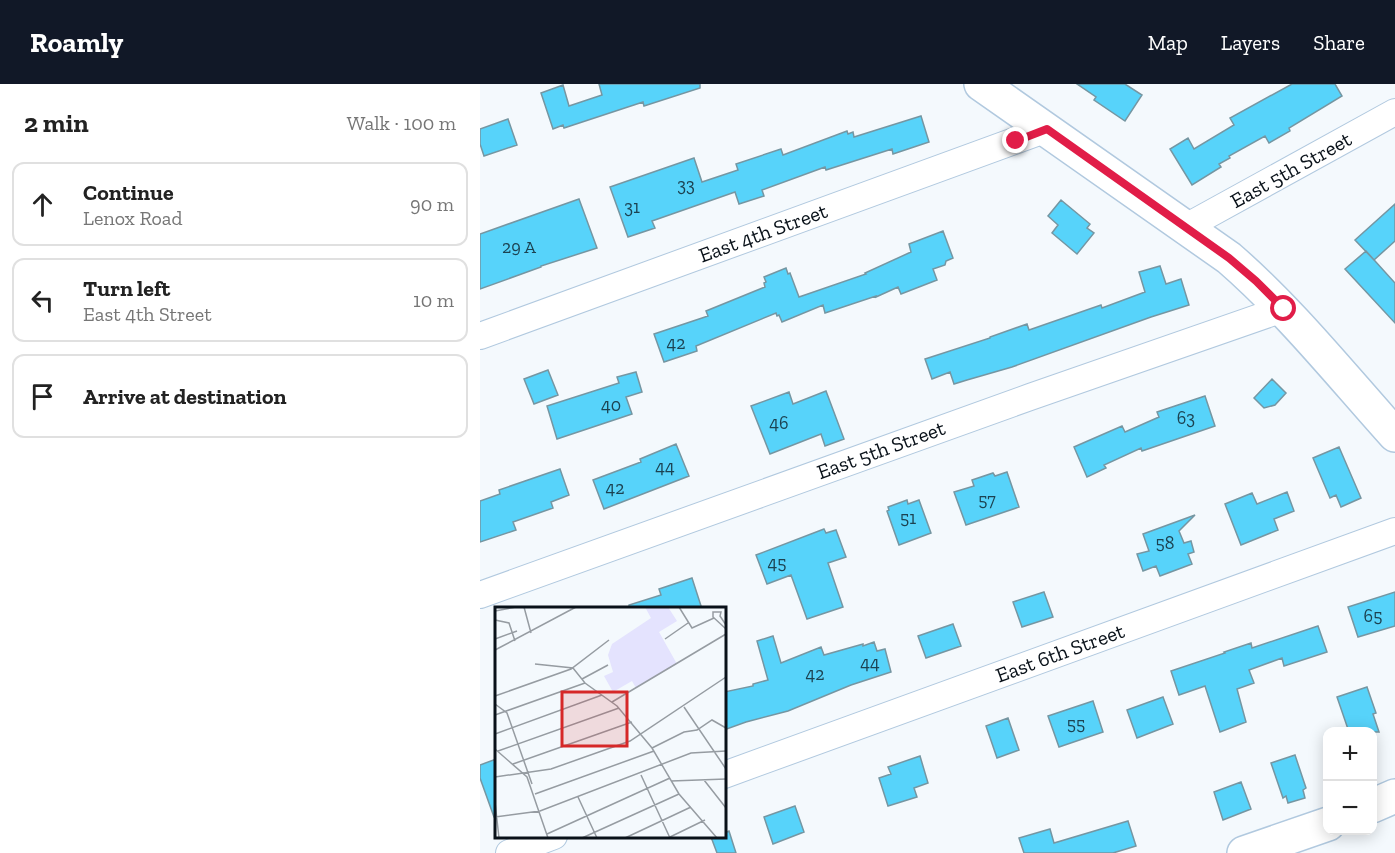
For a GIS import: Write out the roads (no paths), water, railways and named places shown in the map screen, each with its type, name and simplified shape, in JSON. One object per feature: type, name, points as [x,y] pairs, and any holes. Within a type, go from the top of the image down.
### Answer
[{"type":"street","points":[[981,84],[1229,258],[1284,309],[1395,435]]},
{"type":"street","name":"East 5th Street","points":[[1186,227],[1395,112]]},
{"type":"street","name":"East 4th Street","points":[[480,336],[1047,129]]},
{"type":"street","name":"East 5th Street","points":[[480,596],[1030,397],[1284,309]]},
{"type":"street","name":"East 6th Street","points":[[726,774],[1395,531]]},
{"type":"street","points":[[1377,804],[1395,796]]},
{"type":"street","points":[[1244,853],[1323,826]]},
{"type":"street","points":[[509,853],[551,838]]}]
